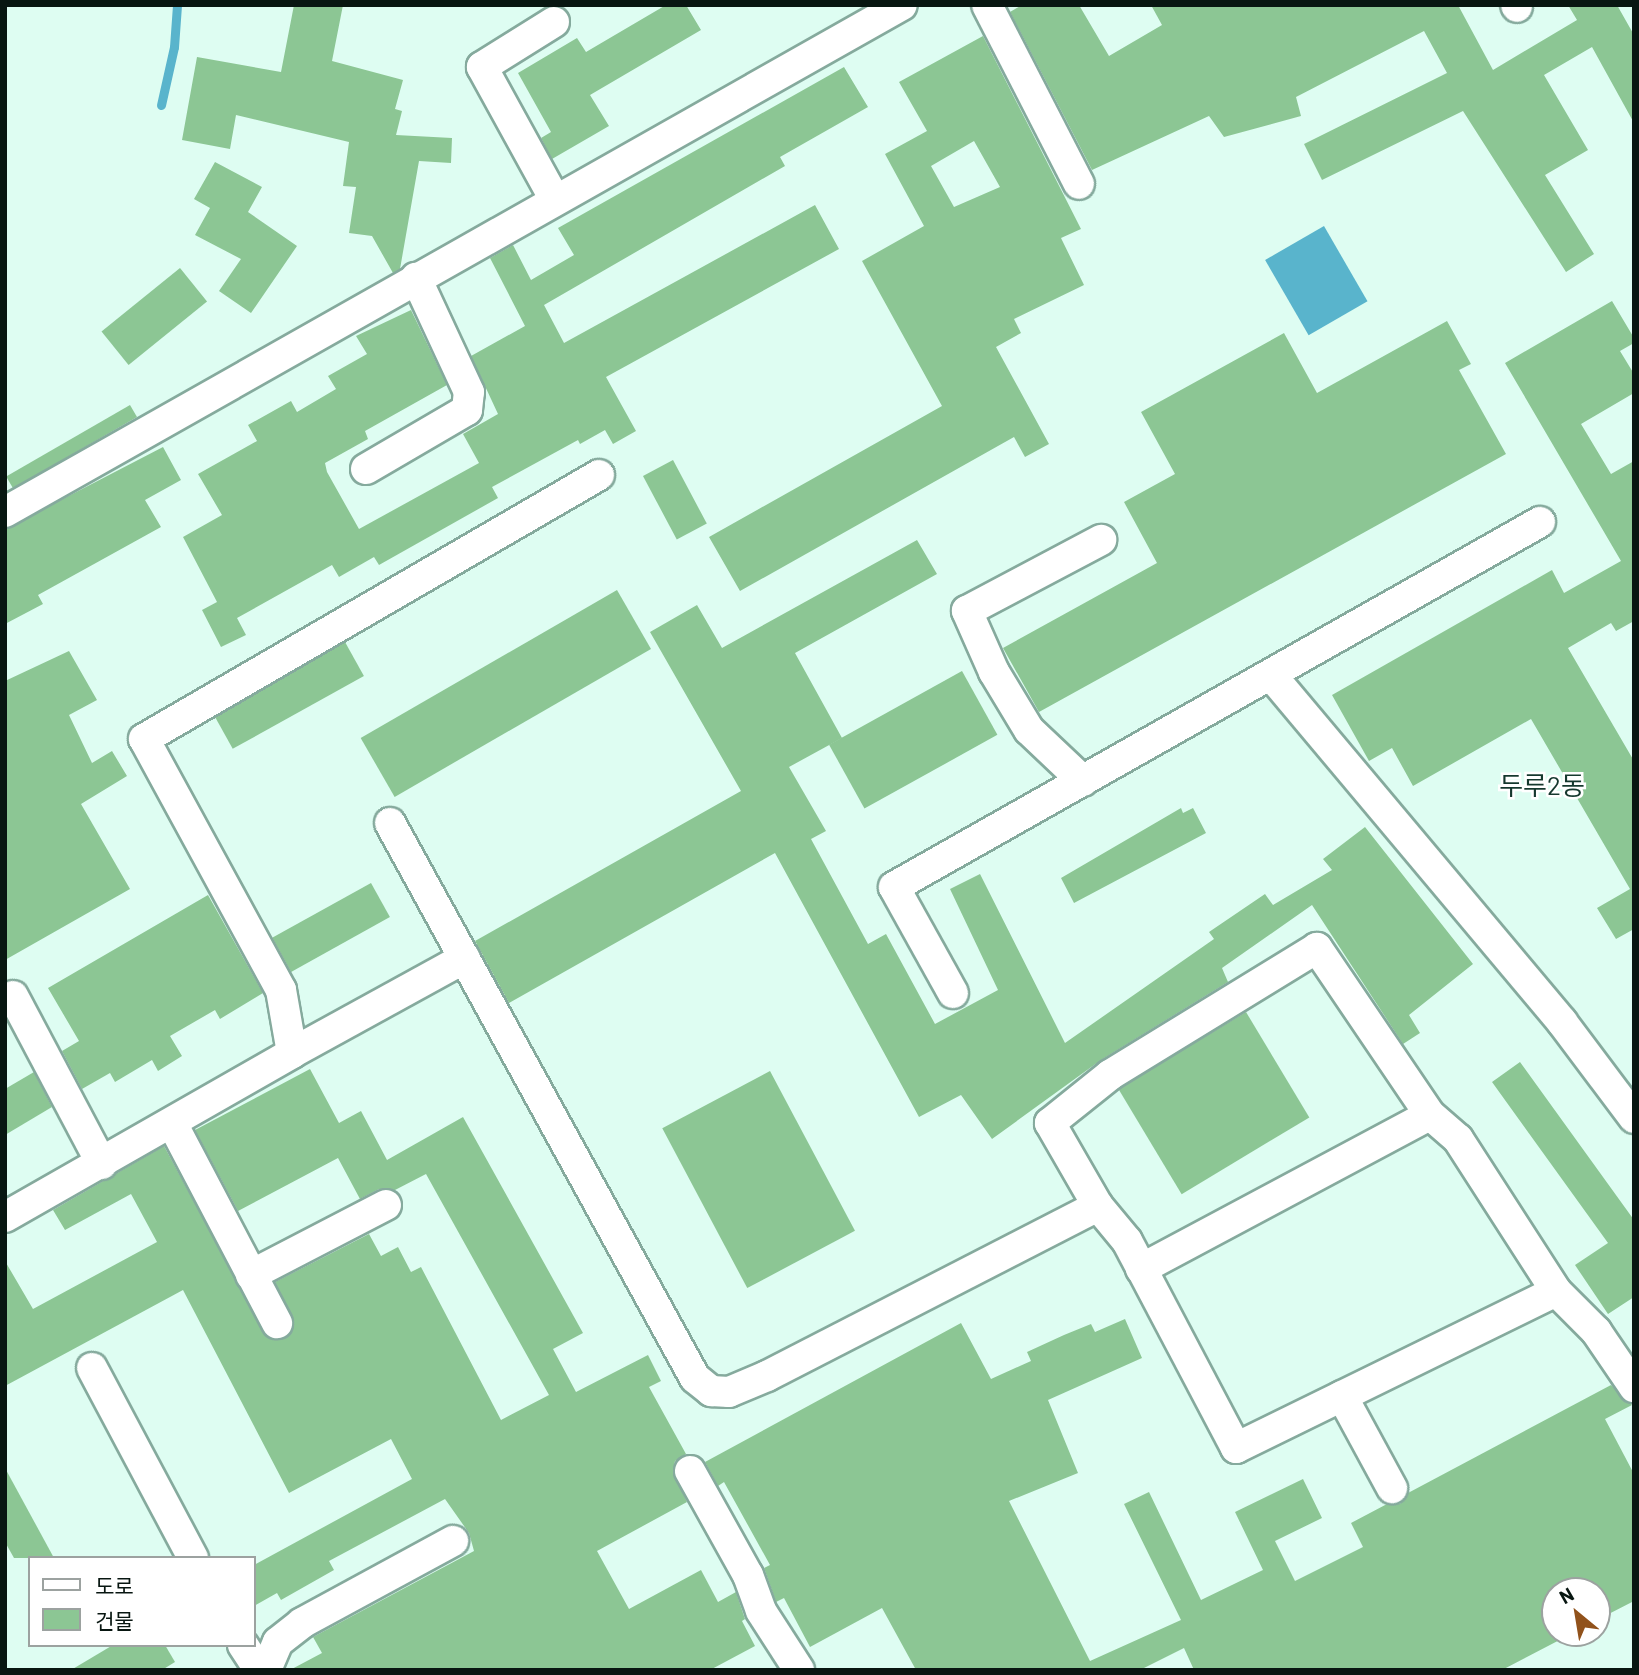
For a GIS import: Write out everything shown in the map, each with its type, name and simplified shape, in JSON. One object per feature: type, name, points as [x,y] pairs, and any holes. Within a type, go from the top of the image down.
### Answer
[{"type":"street","points":[[5,512],[902,5]]},
{"type":"street","points":[[987,5],[1079,184]]},
{"type":"street","points":[[554,22],[482,67],[555,200]]},
{"type":"street","points":[[366,469],[467,410],[469,392],[416,278]]},
{"type":"street","points":[[292,1053],[281,990],[144,739],[599,475]]},
{"type":"street","points":[[953,993],[894,887],[1540,522]]},
{"type":"street","points":[[1083,781],[1029,730],[994,672],[967,611],[1101,540]]},
{"type":"street","points":[[1272,675],[1562,1022],[1634,1118]]},
{"type":"street","points":[[390,823],[695,1378],[712,1391],[729,1392],[767,1376],[1098,1206]]},
{"type":"street","points":[[1556,1291],[1236,1448],[1127,1241],[1098,1206],[1050,1123],[1110,1075],[1317,948],[1430,1115],[1458,1139],[1556,1291],[1596,1331],[1634,1387]]},
{"type":"street","points":[[5,1217],[173,1125],[292,1053],[466,958]]},
{"type":"street","points":[[13,996],[102,1164]]},
{"type":"street","points":[[1141,1269],[1430,1115]]},
{"type":"street","points":[[173,1125],[277,1323]]},
{"type":"street","points":[[251,1275],[386,1205]]},
{"type":"street","points":[[92,1368],[192,1556]]},
{"type":"street","points":[[1342,1396],[1392,1488]]},
{"type":"street","points":[[690,1471],[748,1575],[761,1611],[799,1670]]},
{"type":"street","points":[[266,1670],[278,1643],[302,1623],[453,1541]]},
{"type":"street","points":[[244,1647],[259,1670]]},
{"type":"water","points":[[1324,226],[1368,301],[1309,335],[1265,260]]},
{"type":"building","points":[[294,5],[343,5],[332,61],[403,80],[395,109],[402,111],[396,135],[452,138],[451,163],[419,161],[400,269],[393,273],[372,236],[349,233],[356,187],[343,186],[349,142],[236,115],[230,149],[182,140],[197,57],[281,72]]},
{"type":"building","points":[[666,5],[686,5],[701,30],[590,95],[609,126],[552,159],[541,138],[551,132],[518,73],[577,38],[586,52]]},
{"type":"building","points":[[1022,5],[1079,5],[1109,56],[1162,25],[1151,5],[1458,5],[1493,70],[1577,20],[1568,5],[1617,5],[1634,35],[1634,123],[1592,47],[1544,75],[1588,150],[1545,175],[1594,254],[1566,272],[1463,111],[1322,180],[1304,144],[1447,73],[1424,31],[1296,97],[1301,116],[1224,137],[1209,116],[1092,170],[1010,12]]},
{"type":"building","points":[[983,36],[1081,229],[1061,238],[1084,285],[1014,319],[1021,333],[996,347],[1049,444],[1025,457],[1014,437],[740,591],[709,537],[942,406],[862,261],[924,226],[885,154],[927,131],[899,82]],"holes":[[[974,141],[1000,187],[954,207],[931,166]]]},
{"type":"building","points":[[844,67],[868,107],[780,157],[785,166],[544,305],[564,343],[815,205],[839,249],[606,377],[636,431],[613,444],[605,430],[580,444],[578,440],[492,487],[498,498],[379,565],[374,557],[339,577],[332,565],[237,618],[246,635],[221,647],[202,610],[217,602],[183,537],[222,515],[198,474],[257,441],[248,425],[291,401],[297,412],[336,389],[328,376],[367,354],[356,336],[411,310],[447,385],[365,431],[368,439],[325,463],[327,472],[359,529],[479,463],[463,434],[498,414],[471,356],[525,326],[490,258],[513,245],[531,280],[574,255],[558,228]]},
{"type":"building","points":[[215,162],[262,187],[248,212],[297,246],[251,313],[219,291],[241,259],[195,235],[210,208],[194,199]]},
{"type":"building","points":[[180,268],[207,301],[129,365],[102,332]]},
{"type":"building","points":[[1612,301],[1634,338],[1634,343],[1620,351],[1634,374],[1634,393],[1581,424],[1611,474],[1634,461],[1634,621],[1616,631],[1611,623],[1568,648],[1634,761],[1634,929],[1616,939],[1597,908],[1630,889],[1531,719],[1413,786],[1392,748],[1369,761],[1332,695],[1552,570],[1564,593],[1621,561],[1505,363]]},
{"type":"building","points":[[1447,321],[1471,364],[1459,370],[1506,454],[1039,712],[1003,648],[1157,563],[1124,502],[1175,474],[1141,412],[1284,333],[1317,393]]},
{"type":"building","points":[[130,405],[137,417],[13,489],[6,476]]},
{"type":"building","points":[[163,447],[181,480],[145,500],[161,527],[38,595],[43,604],[5,624],[5,529]]},
{"type":"building","points":[[673,460],[707,524],[677,540],[643,476]]},
{"type":"building","points":[[917,540],[937,574],[795,653],[842,738],[789,767],[826,831],[811,839],[868,944],[886,934],[935,1024],[998,990],[950,889],[980,874],[1065,1043],[1214,939],[1209,932],[1265,894],[1273,905],[1332,870],[1323,859],[1365,827],[1473,964],[1409,1015],[1420,1033],[1403,1044],[1312,905],[1222,968],[1228,982],[1101,1060],[992,1139],[961,1095],[919,1117],[775,853],[509,1003],[475,941],[741,791],[650,632],[697,605],[722,648]]},
{"type":"building","points":[[617,590],[651,649],[395,797],[361,738]]},
{"type":"building","points":[[345,642],[364,676],[233,749],[214,715]]},
{"type":"building","points":[[69,651],[97,700],[69,715],[92,763],[112,751],[127,776],[81,804],[130,889],[5,960],[5,681]]},
{"type":"building","points":[[962,671],[997,735],[864,809],[829,745]]},
{"type":"building","points":[[1181,808],[1183,813],[1193,808],[1206,833],[1074,903],[1061,878]]},
{"type":"building","points":[[371,883],[390,917],[291,972],[272,938]]},
{"type":"building","points":[[208,895],[263,993],[220,1019],[215,1010],[170,1036],[182,1056],[158,1071],[152,1060],[115,1082],[110,1073],[82,1089],[62,1051],[79,1041],[48,988]]},
{"type":"building","points":[[1246,1012],[1309,1117],[1182,1194],[1118,1089]]},
{"type":"building","points":[[1520,1062],[1634,1220],[1634,1297],[1608,1314],[1575,1265],[1608,1243],[1492,1082]]},
{"type":"building","points":[[310,1069],[339,1123],[361,1111],[387,1160],[463,1117],[583,1333],[553,1349],[576,1392],[648,1355],[661,1381],[649,1387],[686,1454],[675,1461],[673,1471],[687,1502],[597,1551],[629,1609],[701,1570],[718,1602],[736,1592],[745,1619],[742,1621],[755,1646],[710,1670],[290,1670],[322,1653],[313,1637],[474,1551],[469,1533],[445,1499],[329,1561],[334,1570],[281,1600],[277,1593],[256,1605],[256,1564],[412,1479],[391,1439],[289,1493],[183,1290],[5,1386],[5,1261],[33,1309],[157,1242],[131,1194],[65,1230],[53,1210],[164,1146],[267,1337],[284,1339],[294,1324],[275,1282],[369,1234],[381,1256],[398,1247],[411,1272],[421,1267],[501,1420],[549,1395],[426,1174],[395,1190],[379,1189],[360,1199],[338,1158],[238,1211],[195,1130]]},
{"type":"building","points":[[770,1071],[855,1231],[747,1288],[662,1128]]},
{"type":"building","points":[[34,1072],[52,1107],[5,1135],[5,1089]]},
{"type":"building","points":[[1125,1319],[1142,1358],[1048,1400],[1078,1473],[1009,1501],[1090,1661],[1181,1620],[1124,1504],[1149,1492],[1201,1600],[1263,1570],[1235,1512],[1303,1479],[1322,1518],[1275,1541],[1295,1581],[1363,1547],[1351,1523],[1387,1504],[1400,1504],[1408,1493],[1611,1385],[1632,1405],[1605,1419],[1634,1474],[1634,1601],[1611,1613],[1611,1577],[1541,1577],[1541,1647],[1546,1647],[1502,1670],[1194,1670],[1184,1648],[1140,1670],[916,1670],[882,1608],[810,1647],[784,1598],[776,1602],[764,1568],[770,1565],[724,1482],[718,1486],[705,1462],[961,1323],[991,1379],[1031,1361],[1027,1352],[1064,1335],[1091,1324],[1095,1332]]},
{"type":"building","points":[[5,1468],[53,1556],[14,1558],[5,1542]]},
{"type":"building","points":[[110,1647],[166,1647],[175,1662],[162,1670],[71,1670]]},
{"type":"waterway","points":[[161,105],[174,47],[177,5]]},
{"type":"district","name":"두루2동","points":[[1542,785]]}]
